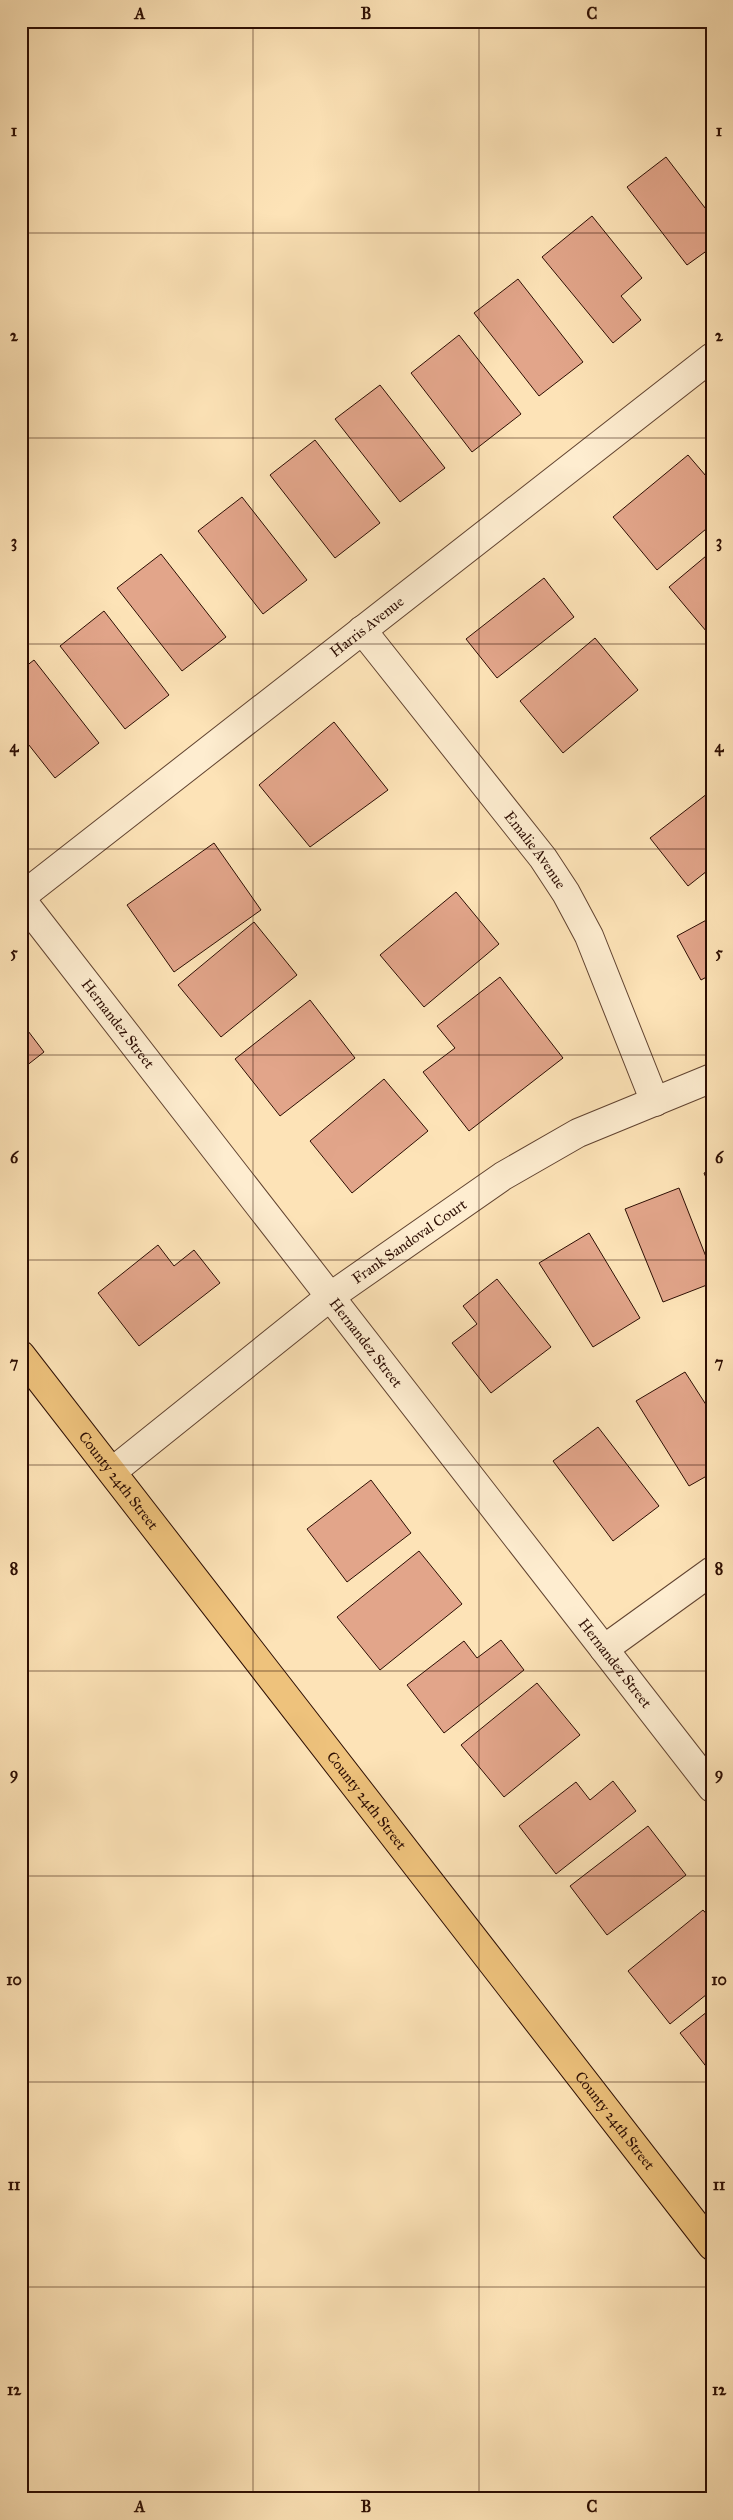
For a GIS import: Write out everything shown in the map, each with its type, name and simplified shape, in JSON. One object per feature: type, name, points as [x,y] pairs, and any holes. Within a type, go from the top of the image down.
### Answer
[{"type":"main road","name":"County 24th Street","points":[[21,1355],[113,1471],[712,2246]]},
{"type":"street","name":"Harris Avenue","points":[[21,898],[711,359]]},
{"type":"street","name":"Emalie Avenue","points":[[362,630],[543,858],[566,893],[589,936],[655,1102]]},
{"type":"street","name":"Hernandez Street","points":[[21,898],[712,1788]]},
{"type":"street","name":"Frank Sandoval Court","points":[[113,1471],[331,1296],[502,1176],[578,1134],[712,1078]]},
{"type":"street","points":[[604,1649],[712,1571]]},
{"type":"building","points":[[666,157],[712,217],[712,247],[687,265],[627,187]]},
{"type":"building","points":[[592,216],[642,278],[621,296],[641,320],[613,343],[542,257]]},
{"type":"building","points":[[518,279],[583,362],[539,396],[474,313]]},
{"type":"building","points":[[459,335],[521,414],[472,452],[411,373]]},
{"type":"building","points":[[380,385],[445,468],[400,502],[335,419]]},
{"type":"building","points":[[315,440],[380,523],[335,558],[270,475]]},
{"type":"building","points":[[688,455],[712,483],[712,524],[657,570],[613,517]]},
{"type":"building","points":[[242,497],[307,580],[263,614],[198,531]]},
{"type":"building","points":[[712,551],[712,638],[669,587]]},
{"type":"building","points":[[161,554],[226,637],[182,671],[117,588]]},
{"type":"building","points":[[544,578],[574,617],[497,678],[466,639]]},
{"type":"building","points":[[104,611],[169,695],[125,729],[60,646]]},
{"type":"building","points":[[595,638],[638,690],[563,753],[520,701]]},
{"type":"building","points":[[34,660],[99,743],[55,778],[21,735],[21,670]]},
{"type":"building","points":[[334,722],[388,790],[310,847],[259,785]]},
{"type":"building","points":[[712,790],[712,867],[688,886],[650,838]]},
{"type":"building","points":[[214,843],[261,910],[174,972],[127,905]]},
{"type":"building","points":[[456,892],[499,944],[424,1007],[380,955]]},
{"type":"building","points":[[712,917],[712,974],[701,980],[677,936]]},
{"type":"building","points":[[254,922],[297,975],[221,1037],[178,985]]},
{"type":"building","points":[[500,977],[563,1058],[469,1131],[423,1072],[455,1048],[437,1026]]},
{"type":"building","points":[[310,1000],[355,1058],[280,1116],[235,1059]]},
{"type":"building","points":[[21,1024],[44,1052],[21,1070]]},
{"type":"building","points":[[384,1079],[428,1131],[352,1193],[310,1141]]},
{"type":"building","points":[[712,1170],[712,1192],[704,1173]]},
{"type":"building","points":[[679,1188],[712,1272],[712,1283],[663,1302],[625,1209]]},
{"type":"building","points":[[589,1233],[640,1318],[593,1347],[539,1263]]},
{"type":"building","points":[[158,1245],[174,1266],[194,1250],[220,1283],[139,1346],[98,1293]]},
{"type":"building","points":[[497,1279],[551,1347],[491,1393],[452,1343],[477,1324],[463,1306]]},
{"type":"building","points":[[685,1372],[712,1414],[712,1473],[689,1486],[636,1401]]},
{"type":"building","points":[[598,1427],[659,1506],[613,1541],[553,1461]]},
{"type":"building","points":[[371,1480],[411,1533],[347,1582],[307,1529]]},
{"type":"building","points":[[419,1551],[462,1604],[380,1670],[337,1617]]},
{"type":"building","points":[[501,1640],[524,1670],[444,1733],[407,1685],[464,1641],[477,1658]]},
{"type":"building","points":[[537,1683],[580,1735],[504,1797],[461,1745]]},
{"type":"building","points":[[613,1781],[636,1811],[556,1874],[519,1826],[576,1782],[590,1800]]},
{"type":"building","points":[[648,1826],[686,1875],[607,1935],[570,1886]]},
{"type":"building","points":[[703,1910],[712,1920],[712,1990],[670,2024],[628,1971]]},
{"type":"building","points":[[712,2008],[712,2074],[680,2033]]}]
